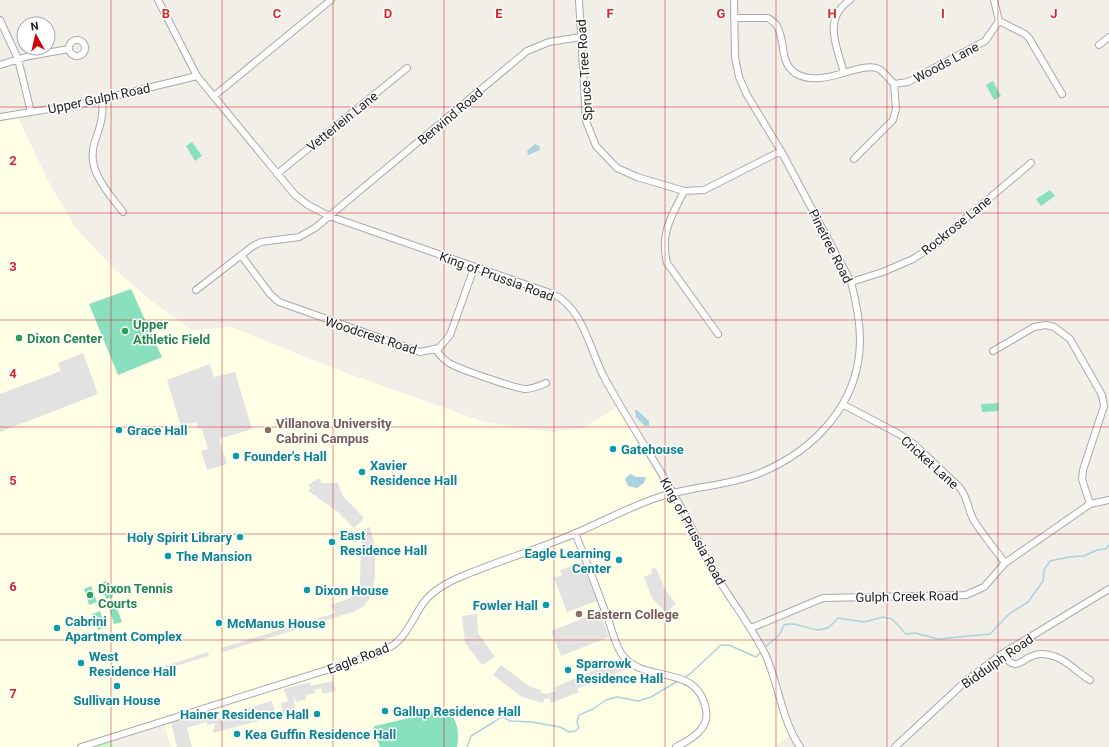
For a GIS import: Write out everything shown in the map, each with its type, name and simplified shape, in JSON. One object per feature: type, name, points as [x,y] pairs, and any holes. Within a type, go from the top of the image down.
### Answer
[{"type":"street","name":"King of Prussia Road","points":[[158,0],[197,76],[295,195],[308,205],[329,216],[474,268],[553,294],[566,303],[579,322],[615,397],[673,494],[712,569],[751,628],[764,653],[779,692],[787,724],[800,747]]},
{"type":"street","points":[[214,96],[331,0]]},
{"type":"street","name":"Spruce Tree Road","points":[[579,0],[586,121],[596,146],[617,168],[638,177],[684,191],[704,190],[781,151]]},
{"type":"street","name":"Pinetree Road","points":[[673,494],[754,475],[793,456],[819,436],[844,405],[855,375],[860,342],[857,305],[852,282],[781,151],[747,95],[739,77],[735,57],[734,0]]},
{"type":"street","points":[[844,73],[833,33],[835,19],[841,6],[850,0]]},
{"type":"street","points":[[994,0],[999,21],[1025,34],[1029,38],[1062,94]]},
{"type":"street","points":[[734,18],[768,18],[777,25],[781,36],[784,59],[794,72],[808,78],[818,78],[868,68],[878,69],[894,84],[896,109],[893,120],[854,159]]},
{"type":"street","points":[[0,20],[18,59],[31,112]]},
{"type":"street","name":"Woods Lane","points":[[894,84],[908,82],[985,41],[999,21]]},
{"type":"street","name":"Berwind Road","points":[[196,290],[253,246],[261,242],[299,237],[315,228],[527,51],[549,42],[581,37]]},
{"type":"street","points":[[1099,45],[1109,37]]},
{"type":"street","points":[[0,65],[18,59],[69,49]]},
{"type":"street","name":"Vetterlein Lane","points":[[277,174],[407,68]]},
{"type":"street","name":"Upper Gulph Road","points":[[0,117],[102,99],[197,76]]},
{"type":"street","points":[[102,99],[103,114],[94,144],[93,163],[95,172],[106,191],[123,212]]},
{"type":"street","name":"Rockrose Lane","points":[[852,282],[883,272],[913,259],[933,246],[1031,164]]},
{"type":"street","points":[[684,191],[665,232],[664,250],[667,263],[718,334]]},
{"type":"street","name":"Woodcrest Road","points":[[241,255],[270,294],[279,302],[412,351],[420,352],[436,349],[450,335],[474,268]]},
{"type":"street","points":[[992,351],[1034,327],[1040,326],[1054,326],[1070,339],[1102,395],[1104,406],[1083,470],[1082,479],[1090,504]]},
{"type":"street","points":[[436,349],[450,364],[501,382],[524,389],[533,388],[546,383]]},
{"type":"street","name":"Cricket Lane","points":[[844,405],[899,434],[915,445],[959,487],[965,494],[968,508],[974,519],[1005,563]]},
{"type":"street","name":"Eagle Road","points":[[81,747],[352,662],[389,648],[399,641],[425,601],[443,585],[464,575],[575,533],[634,507],[673,494]]},
{"type":"street","name":"Gulph Creek Road","points":[[751,628],[823,598],[966,595],[984,587],[1005,563],[1090,504],[1109,500]]},
{"type":"street","points":[[575,533],[621,653],[638,667],[688,682],[698,689],[704,699],[707,714],[702,730],[691,740],[676,747]]},
{"type":"street","name":"Biddulph Road","points":[[895,747],[967,680],[1002,654],[1109,589]]},
{"type":"street","points":[[1002,654],[1009,664],[1015,665],[1041,654],[1051,656],[1066,661],[1082,676],[1090,680]]},
{"type":"shaded area","name":"Villanova University Cabrini Campus","points":[[17,115],[47,179],[75,227],[114,269],[154,303],[192,330],[231,327],[330,367],[484,422],[551,432],[583,428],[620,405],[678,502],[712,569],[760,646],[791,735],[775,747],[171,747],[163,721],[80,747],[0,747],[0,118]]},
{"type":"shaded area","points":[[83,353],[98,394],[0,432],[0,394],[61,371],[58,363]]},
{"type":"shaded area","points":[[210,364],[214,377],[235,372],[252,429],[219,439],[227,464],[207,470],[201,451],[208,449],[202,429],[198,429],[196,422],[181,426],[167,380]]},
{"type":"shaded area","points":[[317,479],[320,479],[321,483],[338,483],[343,496],[364,518],[354,528],[338,512],[308,491],[311,488],[308,485]]},
{"type":"shaded area","points":[[370,527],[375,548],[375,577],[372,595],[364,606],[353,612],[223,652],[221,648],[335,613],[331,605],[350,598],[356,592],[360,584],[361,542],[358,535],[365,532],[364,529]]},
{"type":"shaded area","points":[[582,562],[597,601],[567,612],[554,578],[562,575],[560,570]]},
{"type":"shaded area","points":[[656,568],[665,589],[676,604],[666,613],[652,598],[644,577],[652,574],[651,569]]},
{"type":"shaded area","points":[[599,612],[609,637],[561,656],[551,631]]},
{"type":"shaded area","points":[[477,614],[478,633],[495,657],[482,665],[465,643],[462,616]]},
{"type":"shaded area","points":[[208,652],[209,656],[166,669],[165,666]]},
{"type":"shaded area","points":[[619,660],[624,670],[577,689],[579,692],[551,703],[549,698],[544,699],[543,703],[522,697],[493,675],[501,665],[529,686],[541,690],[541,693],[547,694],[556,691],[555,687]]},
{"type":"shaded area","points":[[152,669],[153,673],[133,678],[132,674]]},
{"type":"shaded area","points":[[333,681],[336,691],[323,694],[321,688],[315,690],[315,693],[306,695],[306,699],[296,702],[293,697],[296,710],[283,713],[281,703],[288,701],[284,689],[310,682],[311,686]]},
{"type":"shaded area","points":[[272,701],[276,716],[213,733],[215,723],[208,725],[206,722],[187,728],[192,747],[177,747],[171,723],[210,712],[212,717],[221,719],[221,716],[231,713],[234,717],[246,713],[245,709]]},
{"type":"green space","points":[[993,81],[1001,96],[994,100],[986,85]]},
{"type":"green space","points":[[192,142],[202,156],[195,161],[186,146]]},
{"type":"green space","points":[[1050,190],[1055,196],[1041,206],[1036,199]]},
{"type":"green space","name":"Upper Athletic Field","points":[[131,289],[162,357],[118,375],[89,304]]},
{"type":"green space","points":[[999,403],[999,411],[982,412],[981,404]]},
{"type":"green space","name":"Dixon Tennis Courts","points":[[108,581],[113,597],[106,599],[100,583]]},
{"type":"green space","name":"Dixon Tennis Courts","points":[[91,586],[97,602],[89,605],[84,589]]},
{"type":"green space","name":"Dixon Tennis Courts","points":[[116,606],[122,622],[114,624],[109,608]]},
{"type":"green space","name":"Dixon Tennis Courts","points":[[100,611],[105,627],[98,630],[92,614]]},
{"type":"green space","points":[[447,709],[457,726],[457,747],[380,747],[373,728],[375,726]]},
{"type":"green space","points":[[110,738],[114,747],[79,747]]},
{"type":"water","points":[[535,144],[539,146],[540,150],[528,155],[527,151]]},
{"type":"water","points":[[635,410],[637,410],[649,421],[649,426],[645,426],[636,417]]},
{"type":"water","points":[[630,474],[636,477],[646,477],[644,483],[637,488],[628,486],[625,479]]},
{"type":"waterway","points":[[764,648],[779,635],[784,625],[795,624],[818,630],[830,626],[838,618],[864,622],[883,617],[892,619],[906,634],[915,633],[938,639],[990,634],[1009,614],[1028,602],[1043,581],[1044,570],[1050,561],[1084,556],[1097,550],[1106,549],[1109,545]]},
{"type":"waterway","points":[[683,678],[690,674],[721,645],[729,645],[756,657],[762,651]]},
{"type":"waterway","points":[[467,747],[471,736],[502,716],[510,721],[532,722],[560,727],[569,732],[575,731],[579,728],[577,722],[579,715],[593,709],[606,700],[617,697],[638,701],[651,697],[678,681]]},
{"type":"place","name":"Upper Athletic Field","points":[[125,331]]},
{"type":"place","name":"Dixon Center","points":[[19,338]]},
{"type":"place","name":"Grace Hall","points":[[119,430]]},
{"type":"place","name":"Villanova University Cabrini Campus","points":[[268,430]]},
{"type":"place","name":"Gatehouse","points":[[613,449]]},
{"type":"place","name":"Founder's Hall","points":[[236,456]]},
{"type":"place","name":"Xavier Residence Hall","points":[[362,472]]},
{"type":"place","name":"Holy Spirit Library","points":[[240,537]]},
{"type":"place","name":"East Residence Hall","points":[[332,542]]},
{"type":"place","name":"The Mansion","points":[[168,556]]},
{"type":"place","name":"Eagle Learning Center","points":[[619,560]]},
{"type":"place","name":"Dixon House","points":[[307,590]]},
{"type":"place","name":"Dixon Tennis Courts","points":[[90,595]]},
{"type":"place","name":"Fowler Hall","points":[[546,605]]},
{"type":"place","name":"Eastern College","points":[[579,614]]},
{"type":"place","name":"McManus House","points":[[219,623]]},
{"type":"place","name":"Cabrini Apartment Complex","points":[[57,628]]},
{"type":"place","name":"West Residence Hall","points":[[81,663]]},
{"type":"place","name":"Sparrowk Residence Hall","points":[[568,670]]},
{"type":"place","name":"Sullivan House","points":[[117,686]]},
{"type":"place","name":"Gallup Residence Hall","points":[[385,711]]},
{"type":"place","name":"Hainer Residence Hall","points":[[317,714]]},
{"type":"place","name":"Kea Guffin Residence Hall","points":[[237,734]]}]
